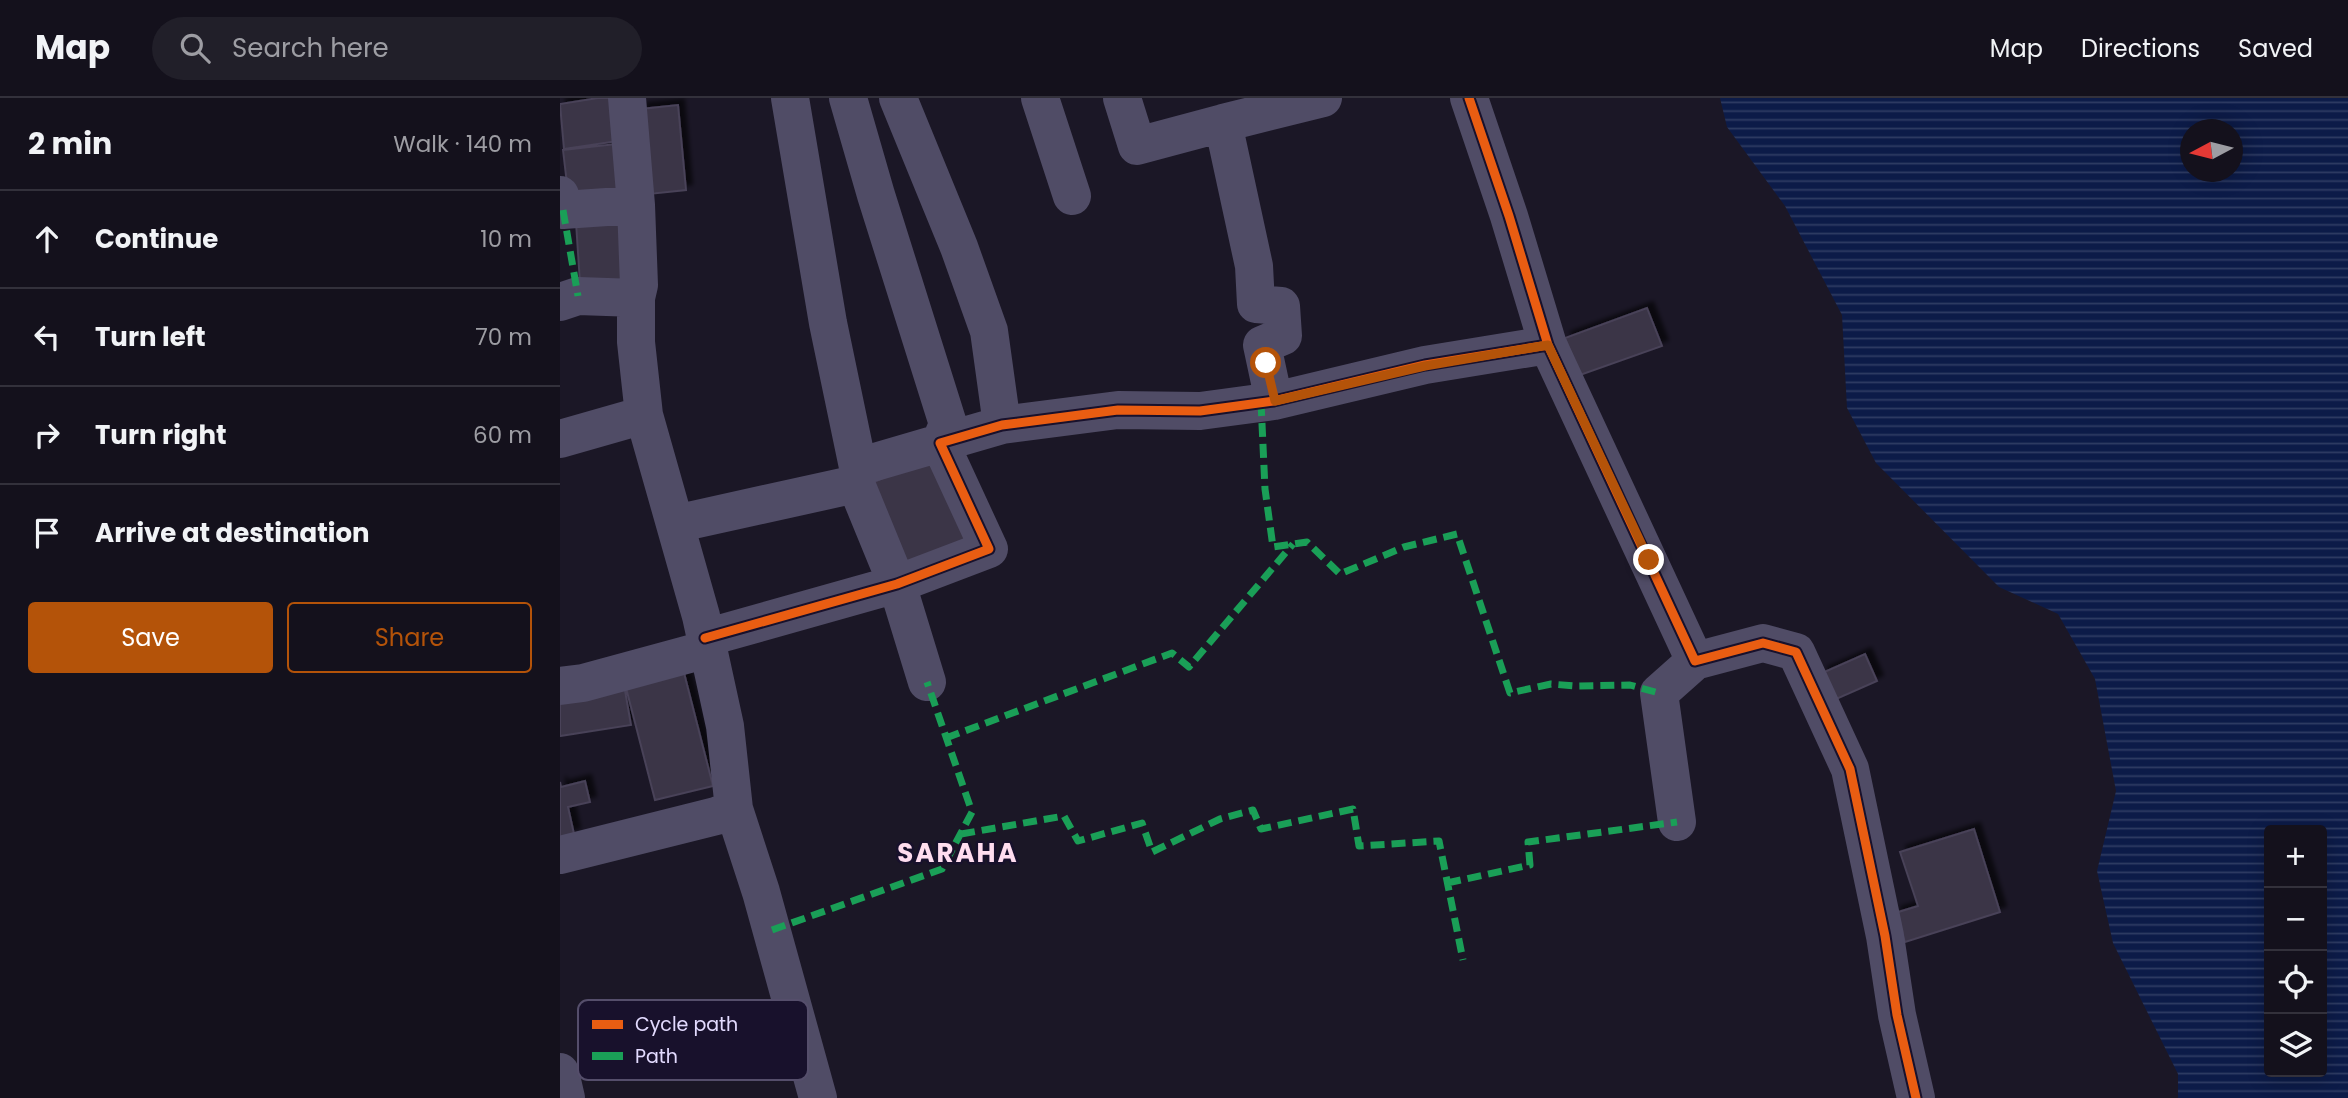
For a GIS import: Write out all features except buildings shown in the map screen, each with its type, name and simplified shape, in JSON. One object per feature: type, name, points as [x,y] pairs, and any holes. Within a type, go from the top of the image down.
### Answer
[{"type":"street","points":[[627,98],[636,205],[639,285],[636,298],[636,342],[644,415],[707,643],[725,726],[734,809],[761,892],[791,1000]]},
{"type":"street","points":[[790,98],[857,475],[897,583],[927,682]]},
{"type":"street","points":[[560,686],[583,683],[897,583],[989,549],[940,443],[948,424],[848,98]]},
{"type":"street","points":[[898,98],[959,247],[989,331],[1002,425]]},
{"type":"street","points":[[1040,98],[1072,197]]},
{"type":"street","points":[[1122,98],[1136,146],[1239,113],[1323,98]]},
{"type":"street","points":[[1469,98],[1509,215],[1548,345],[1695,661]]},
{"type":"street","points":[[1239,113],[1256,304],[1281,306],[1283,337],[1262,345],[1275,401]]},
{"type":"street","points":[[560,195],[563,210],[636,205]]},
{"type":"street","points":[[560,302],[578,296],[636,298]]},
{"type":"street","points":[[675,524],[857,475],[940,443],[1002,425],[1118,410],[1200,411],[1275,401],[1425,366],[1548,345]]},
{"type":"street","points":[[560,439],[644,415]]},
{"type":"street","points":[[1677,822],[1659,693],[1695,661],[1763,643],[1796,652],[1850,769],[1885,936],[1897,1015],[1916,1098]]},
{"type":"street","points":[[560,855],[716,816],[734,809]]},
{"type":"street","points":[[808,1062],[818,1098]]},
{"type":"street","points":[[560,1072],[566,1098]]},
{"type":"water","points":[[1720,98],[2348,98],[2348,1098],[2178,1098],[2178,1074],[2113,943],[2097,871],[2116,791],[2095,679],[2058,614],[1999,587],[1876,463],[1847,408],[1842,315],[1785,206],[1727,127]]},
{"type":"marked path","points":[[563,210],[578,296]]},
{"type":"marked path","points":[[1261,402],[1265,489],[1273,547],[1307,542],[1340,574],[1404,547],[1457,534],[1510,693],[1551,684],[1630,685],[1659,693]]},
{"type":"marked path","points":[[946,738],[1172,653],[1189,667],[1293,544]]},
{"type":"marked path","points":[[772,930],[942,869],[972,812],[927,682]]},
{"type":"marked path","points":[[961,834],[1064,816],[1078,841],[1142,823],[1152,852],[1220,819],[1253,810],[1261,829],[1353,809],[1359,846],[1439,841],[1463,960]]},
{"type":"marked path","points":[[1447,883],[1530,865],[1528,842],[1677,822]]},
{"type":"cycle path","points":[[1469,98],[1509,216],[1548,345],[1695,661],[1763,643],[1796,652],[1850,769],[1885,936],[1897,1015],[1916,1098]]},
{"type":"cycle path","points":[[705,638],[897,584],[989,549],[940,443],[1002,425],[1118,410],[1200,411],[1274,401],[1425,365],[1548,345]]},
{"type":"district","name":"SARAHA","points":[[958,853]]},
{"type":"route","points":[[1266,363],[1275,401],[1425,366],[1548,345],[1649,560]]}]
